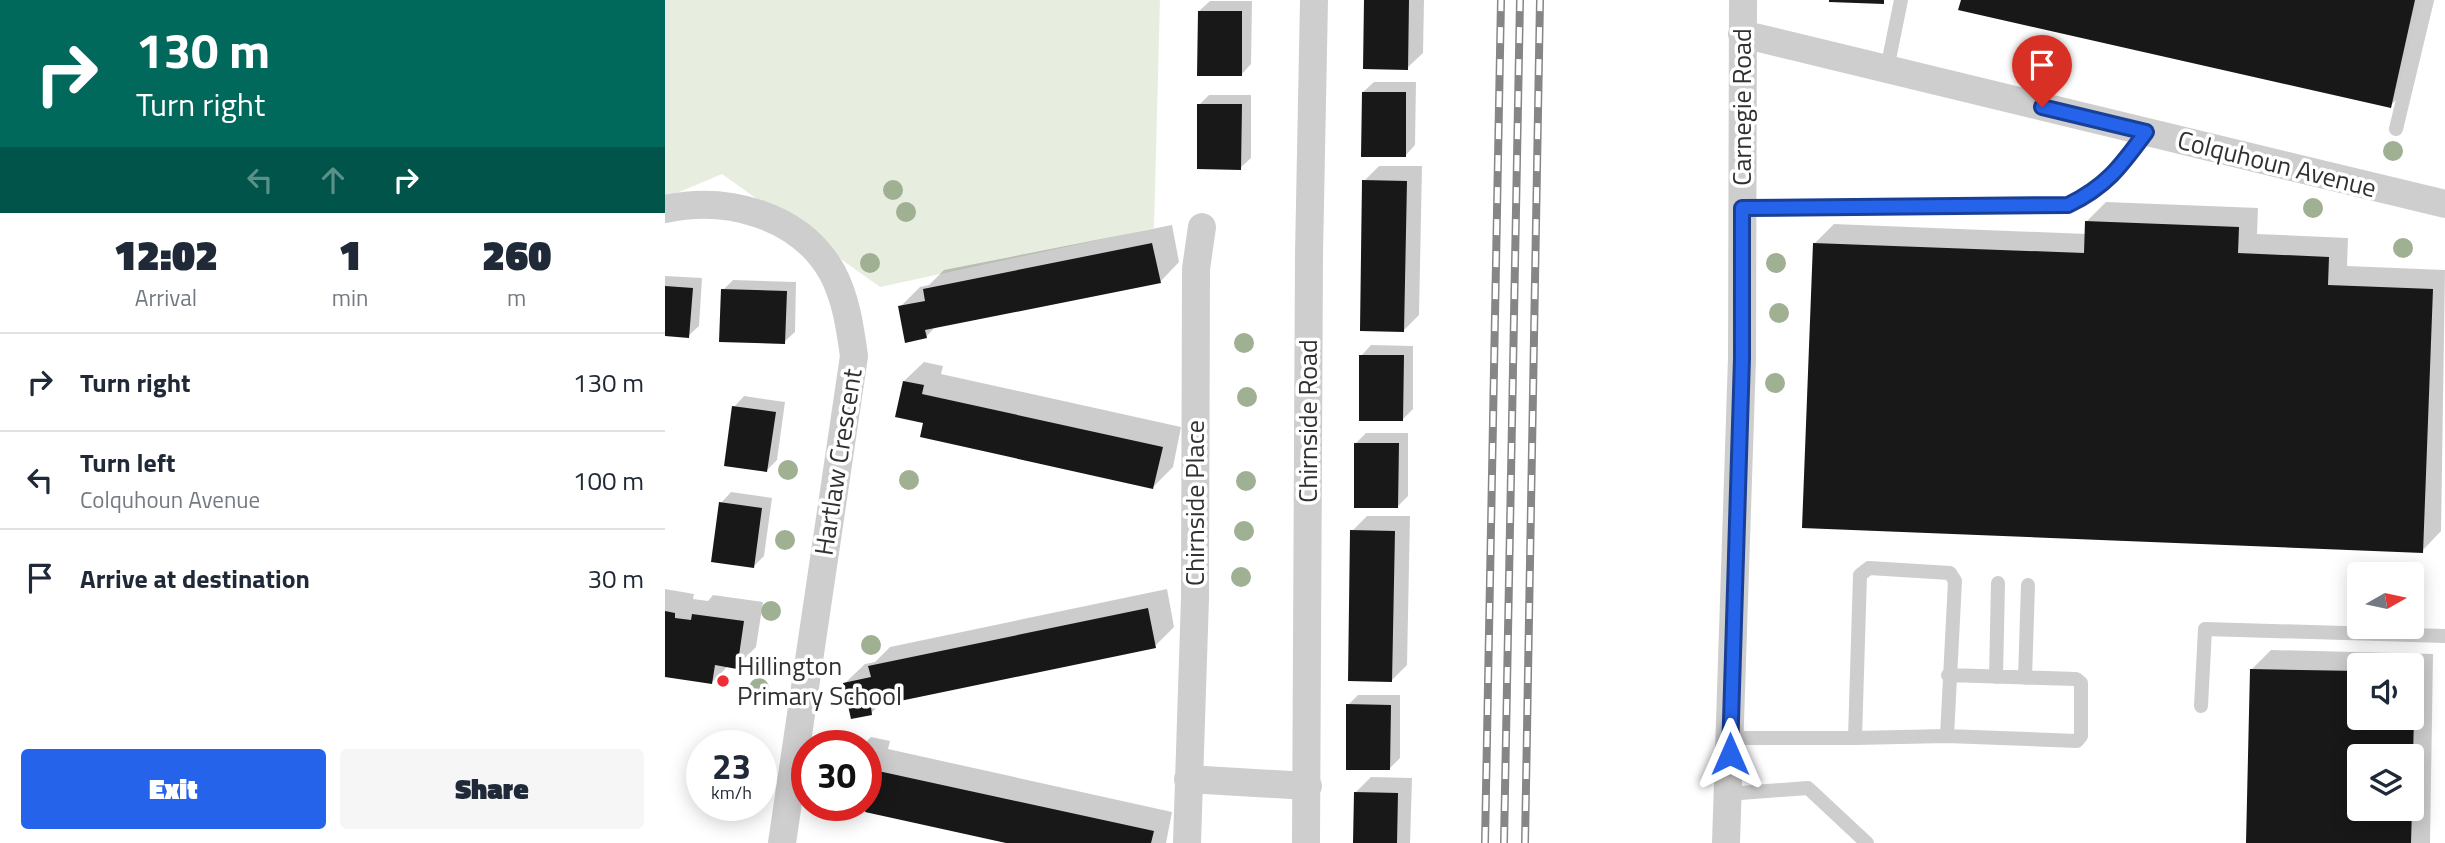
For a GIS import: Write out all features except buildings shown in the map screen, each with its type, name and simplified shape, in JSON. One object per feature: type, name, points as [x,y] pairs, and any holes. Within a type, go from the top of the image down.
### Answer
[{"type":"street","name":"Chirnside Road","points":[[1306,843],[1309,254],[1314,0]]},
{"type":"street","name":"Carnegie Road","points":[[1726,843],[1742,358],[1743,0]]},
{"type":"street","name":"Colquhoun Avenue","points":[[1742,34],[2445,204]]},
{"type":"street","name":"Hartlaw Crescent","points":[[665,209],[708,204],[756,211],[799,234],[831,271],[848,314],[854,356],[782,843]]},
{"type":"street","name":"Chirnside Place","points":[[1187,843],[1195,598],[1196,269],[1202,227]]},
{"type":"street","points":[[1188,779],[1308,786]]},
{"type":"lane","points":[[1887,69],[1901,0]]},
{"type":"lane","points":[[2396,129],[2427,0]]},
{"type":"lane","points":[[1742,208],[2068,205],[2097,190],[2116,173],[2146,132]]},
{"type":"lane","points":[[1855,738],[1860,575],[1869,568],[1950,573],[1955,581],[1948,675],[1947,736]]},
{"type":"lane","points":[[1996,677],[1998,583]]},
{"type":"lane","points":[[2025,678],[2028,585]]},
{"type":"lane","points":[[2201,706],[2205,629],[2445,636]]},
{"type":"lane","points":[[1729,738],[1947,736],[2077,741],[2081,736],[2081,683],[2076,679],[1948,675]]},
{"type":"lane","points":[[1727,794],[1808,788],[1867,843]]},
{"type":"green space","points":[[665,0],[1160,0],[1154,228],[880,287],[722,174],[665,198]]},
{"type":"railway","points":[[1485,843],[1501,0]]},
{"type":"railway","points":[[1504,843],[1520,0]]},
{"type":"railway","points":[[1525,843],[1540,0]]},
{"type":"place","name":"Hillington Primary School","points":[[723,681]]},
{"type":"route","points":[[1730,754],[1742,358],[1742,208],[2068,205],[2097,190],[2116,173],[2146,132],[2042,107]]}]
